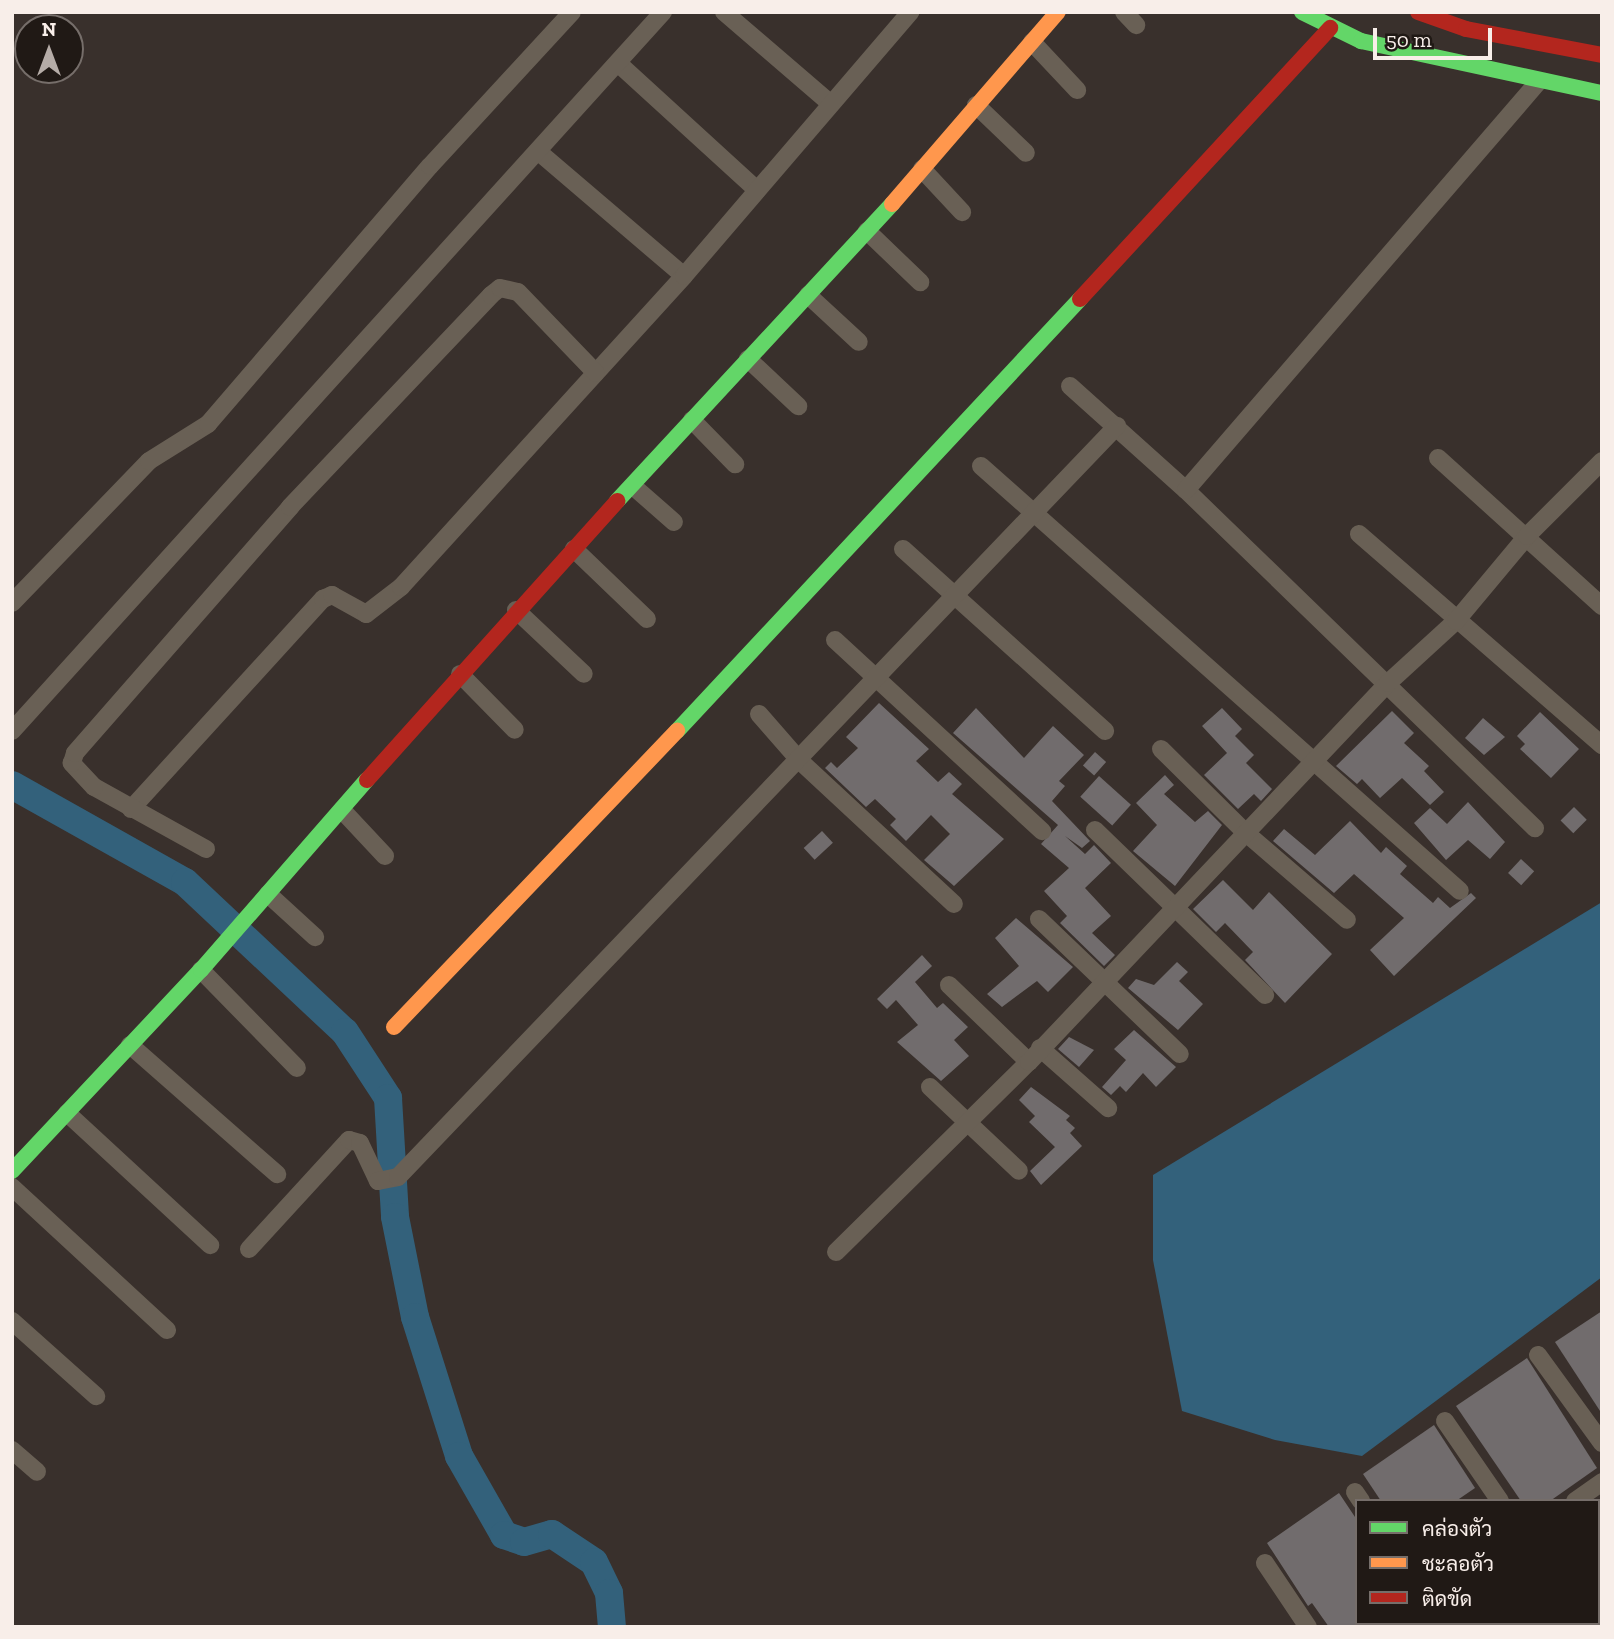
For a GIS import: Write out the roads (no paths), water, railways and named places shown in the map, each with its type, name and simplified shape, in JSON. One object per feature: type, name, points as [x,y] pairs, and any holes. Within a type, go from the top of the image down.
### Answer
[{"type":"street","points":[[12,603],[149,461],[208,424],[572,12]]},
{"type":"street","points":[[12,732],[540,153],[663,12]]},
{"type":"street","points":[[724,12],[831,104]]},
{"type":"street","points":[[12,1171],[201,970],[516,610],[634,487],[692,420],[867,231],[1058,12]]},
{"type":"street","points":[[1302,12],[1330,28],[1405,53],[1602,93]]},
{"type":"street","points":[[1418,12],[1466,29],[1602,55]]},
{"type":"street","points":[[131,809],[323,599],[332,595],[366,614],[392,595],[684,276],[904,14]]},
{"type":"street","points":[[394,1027],[816,586],[1330,28]]},
{"type":"street","points":[[1032,42],[1077,90]]},
{"type":"street","points":[[619,64],[757,190]]},
{"type":"street","points":[[1186,490],[1539,81]]},
{"type":"street","points":[[976,105],[1026,153]]},
{"type":"street","points":[[540,153],[684,276]]},
{"type":"street","points":[[922,169],[962,212]]},
{"type":"street","points":[[867,231],[920,282]]},
{"type":"street","points":[[206,849],[94,787],[72,763],[75,753],[290,507],[491,295],[500,289],[518,292],[596,373]]},
{"type":"street","points":[[808,295],[859,342]]},
{"type":"street","points":[[748,359],[798,406]]},
{"type":"street","points":[[1070,386],[1186,490],[1535,828]]},
{"type":"street","points":[[692,420],[735,464]]},
{"type":"street","points":[[249,1249],[345,1142],[360,1143],[378,1181],[398,1177],[800,761],[878,676],[1035,517],[1117,426]]},
{"type":"street","points":[[1438,458],[1602,606]]},
{"type":"street","points":[[836,1252],[1035,1055],[1388,683],[1456,621],[1527,536],[1602,461]]},
{"type":"street","points":[[981,466],[1035,517],[1315,760],[1460,891]]},
{"type":"street","points":[[634,487],[674,522]]},
{"type":"street","points":[[1359,534],[1602,745]]},
{"type":"street","points":[[903,549],[1105,731]]},
{"type":"street","points":[[574,550],[647,619]]},
{"type":"street","points":[[516,610],[584,674]]},
{"type":"street","points":[[835,640],[878,676],[1042,831]]},
{"type":"street","points":[[460,674],[515,730]]},
{"type":"street","points":[[759,714],[800,761],[954,904]]},
{"type":"street","points":[[1161,749],[1246,833],[1347,920]]},
{"type":"street","points":[[342,810],[385,856]]},
{"type":"street","points":[[1095,830],[1265,995]]},
{"type":"street","points":[[268,894],[315,937]]},
{"type":"street","points":[[1039,919],[1180,1054]]},
{"type":"street","points":[[201,970],[297,1068]]},
{"type":"street","points":[[948,985],[1035,1055],[1108,1108]]},
{"type":"street","points":[[131,1045],[277,1174]]},
{"type":"street","points":[[930,1087],[1019,1171]]},
{"type":"street","points":[[67,1113],[210,1245]]},
{"type":"street","points":[[12,1187],[167,1330]]},
{"type":"street","points":[[12,1321],[96,1396]]},
{"type":"street","points":[[1538,1355],[1602,1443]]},
{"type":"street","points":[[1446,1421],[1499,1499]]},
{"type":"street","points":[[12,1450],[37,1472]]},
{"type":"street","points":[[1578,1499],[1602,1482]]},
{"type":"street","points":[[1265,1563],[1308,1627]]},
{"type":"water","points":[[1602,902],[1602,1277],[1362,1456],[1275,1440],[1182,1411],[1153,1260],[1153,1175]]},
{"type":"waterway","points":[[12,785],[185,882],[345,1032],[388,1098],[395,1217],[415,1317],[459,1456],[504,1535],[524,1542],[552,1534],[594,1562],[609,1593],[612,1627]]}]
